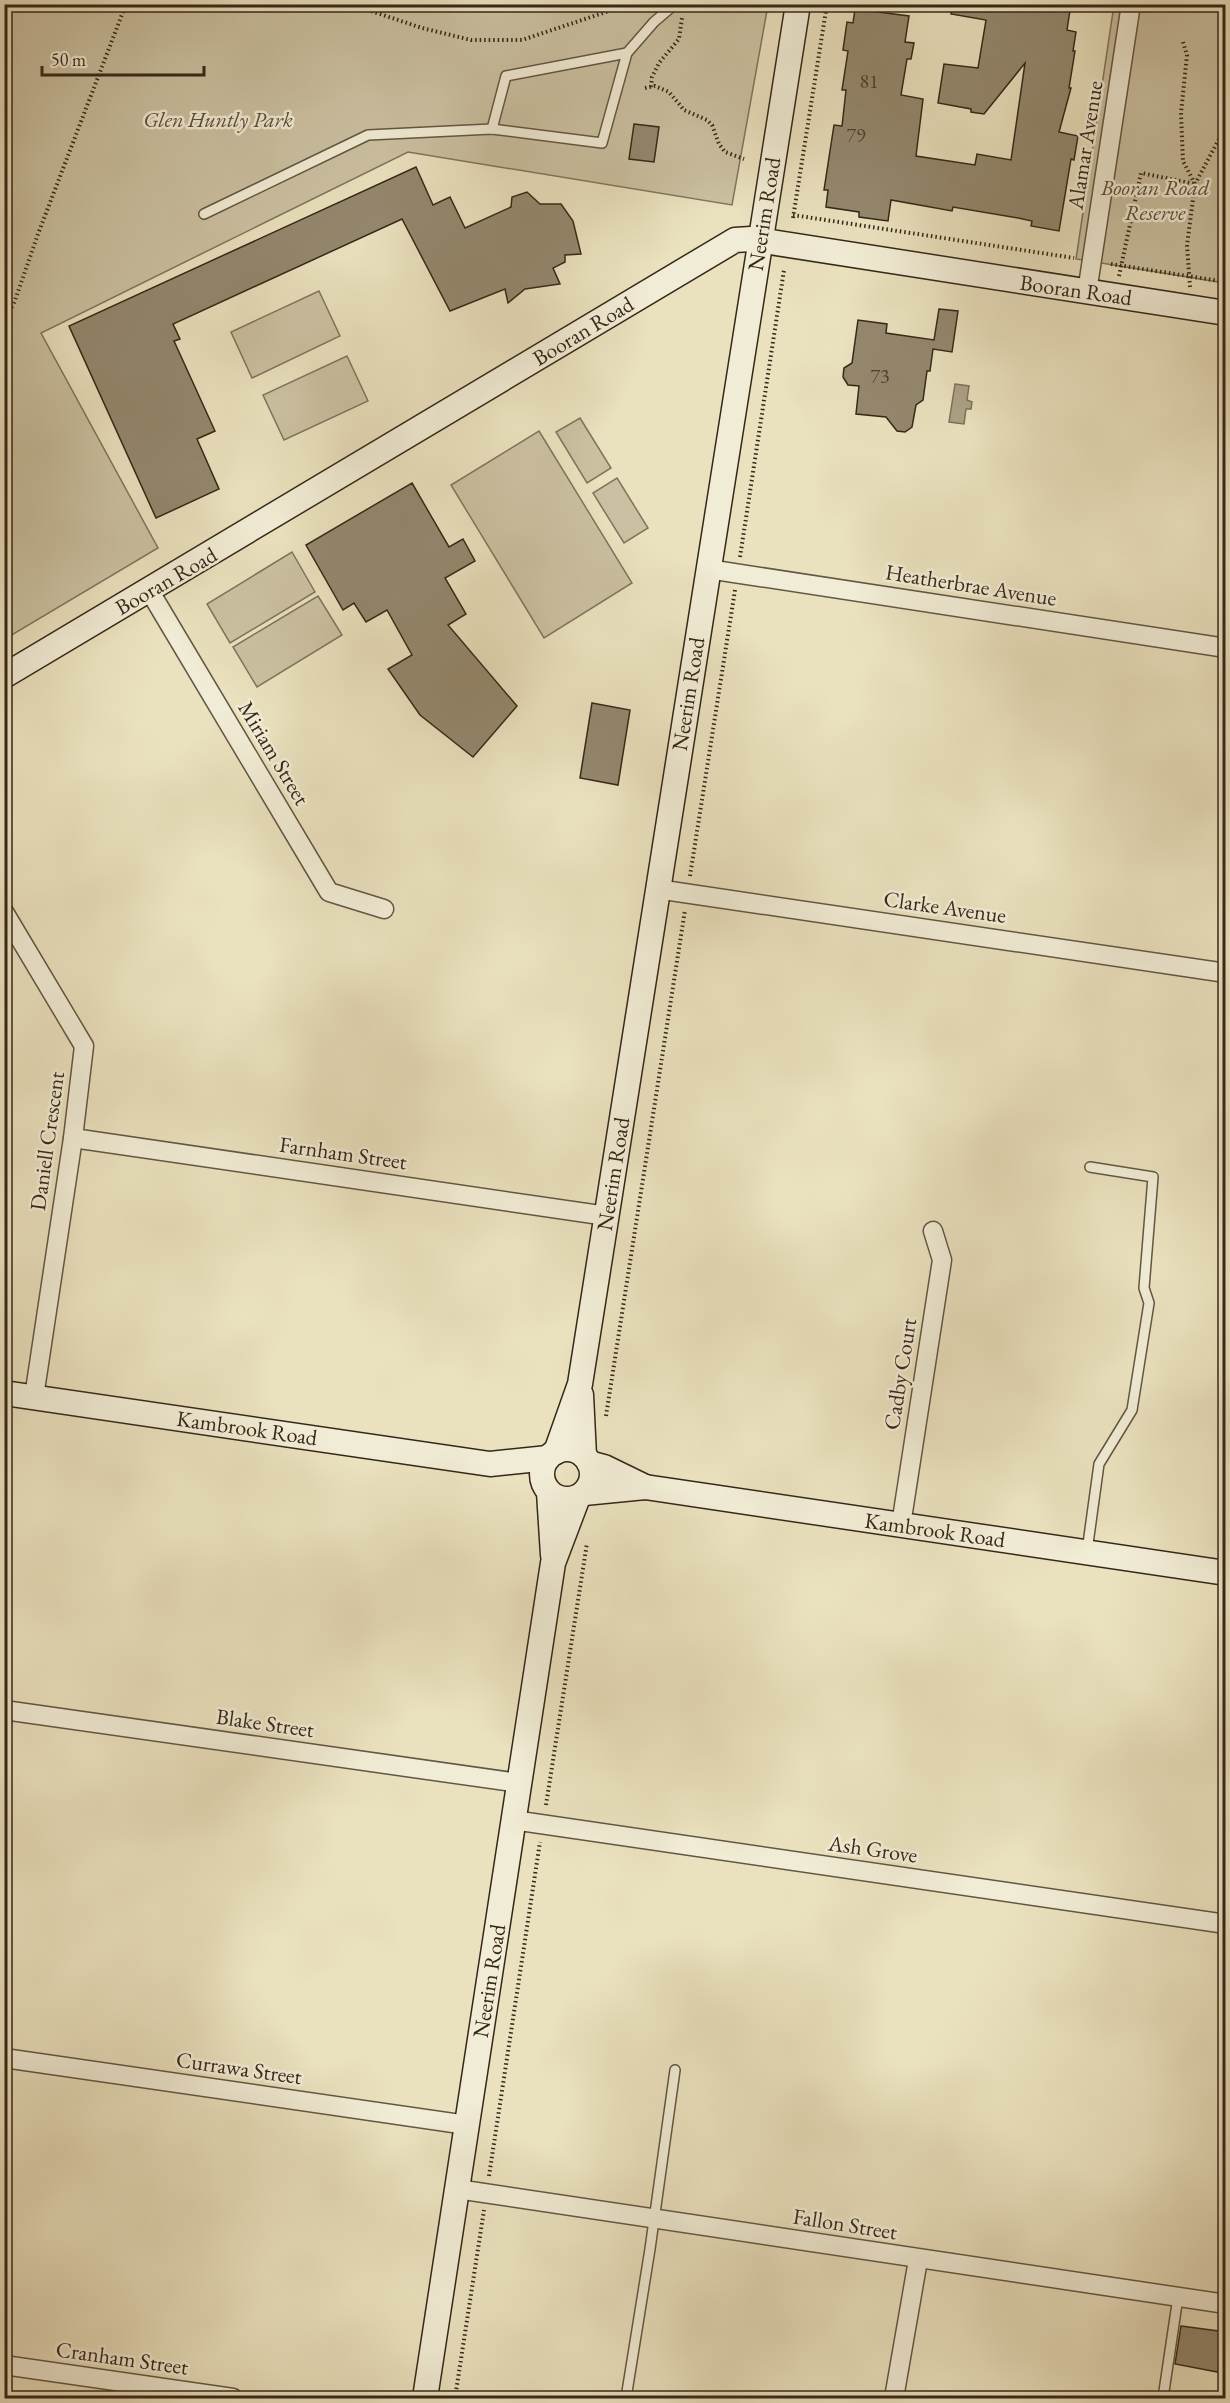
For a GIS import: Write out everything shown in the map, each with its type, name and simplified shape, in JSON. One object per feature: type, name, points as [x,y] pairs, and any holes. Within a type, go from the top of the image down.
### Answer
[{"type":"street","name":"Neerim Road","points":[[552,1455],[580,1384],[798,4]]},
{"type":"street","name":"Alamar Avenue","points":[[1087,292],[1131,4]]},
{"type":"street","name":"Booran Road","points":[[4,676],[729,243],[742,239],[1226,313]]},
{"type":"street","name":"Heatherbrae Avenue","points":[[708,569],[1226,648]]},
{"type":"street","name":"Miriam Street","points":[[148,590],[329,892],[384,909]]},
{"type":"street","name":"Clarke Avenue","points":[[657,889],[1226,973]]},
{"type":"street","name":"Daniell Crescent","points":[[4,912],[84,1046],[73,1138],[34,1397]]},
{"type":"street","name":"Farnham Street","points":[[73,1138],[607,1216]]},
{"type":"street","name":"Cadby Court","points":[[901,1525],[942,1260],[933,1231]]},
{"type":"street","name":"Neerim Road","points":[[580,1384],[587,1459]]},
{"type":"street","name":"Kambrook Road","points":[[4,1393],[490,1464],[548,1490]]},
{"type":"street","points":[[571,1449],[587,1459],[592,1479],[581,1495],[563,1499],[548,1490],[542,1473],[552,1455],[571,1449]]},
{"type":"street","name":"Kambrook Road","points":[[490,1464],[552,1455]]},
{"type":"street","name":"Kambrook Road","points":[[587,1459],[645,1487]]},
{"type":"street","name":"Kambrook Road","points":[[581,1495],[645,1487],[1226,1573]]},
{"type":"street","name":"Neerim Road","points":[[425,2398],[553,1563],[548,1490]]},
{"type":"street","name":"Neerim Road","points":[[553,1563],[581,1495]]},
{"type":"street","name":"Blake Street","points":[[4,1710],[519,1784]]},
{"type":"street","name":"Ash Grove","points":[[513,1820],[1226,1924]]},
{"type":"street","name":"Currawa Street","points":[[4,2058],[467,2125]]},
{"type":"street","name":"Fallon Street","points":[[457,2189],[918,2260],[1226,2304]]},
{"type":"street","points":[[894,2398],[918,2260]]},
{"type":"street","name":"Cranham Street","points":[[4,2365],[233,2398]]},
{"type":"lane","points":[[204,214],[368,135],[492,129],[602,143],[627,53],[654,22],[675,4]]},
{"type":"lane","points":[[492,129],[506,76],[627,53]]},
{"type":"lane","points":[[1087,1552],[1099,1464],[1132,1410],[1149,1303],[1143,1288],[1153,1177],[1090,1167]]},
{"type":"lane","points":[[626,2398],[675,2070]]},
{"type":"lane","points":[[1162,2398],[1178,2297]]},
{"type":"path","points":[[4,312],[14,306],[38,234],[126,4]]},
{"type":"path","points":[[350,4],[422,28],[471,40],[522,40],[630,4]]},
{"type":"path","points":[[826,4],[793,216],[1226,282]]},
{"type":"path","points":[[651,87],[652,77],[659,63],[679,39],[682,13]]},
{"type":"path","points":[[1183,42],[1187,55],[1182,113],[1183,161],[1196,184]]},
{"type":"path","points":[[645,88],[655,86],[669,93],[684,110],[712,125],[719,144],[725,152],[744,159]]},
{"type":"path","points":[[1191,307],[1187,245],[1196,184],[1226,126]]},
{"type":"path","points":[[1116,296],[1120,265],[1141,173],[1196,184]]},
{"type":"path","points":[[740,560],[784,270]]},
{"type":"green space","name":"Glen Huntly Park","points":[[4,5],[768,5],[732,205],[408,152],[41,333],[158,548],[5,639]]},
{"type":"green space","name":"Booran Road Reserve","points":[[1114,5],[1225,5],[1225,283],[1076,259]]},
{"type":"green space","points":[[319,291],[340,336],[252,378],[231,332]]},
{"type":"green space","points":[[347,356],[368,401],[284,440],[263,395]]},
{"type":"green space","points":[[580,418],[611,468],[587,483],[556,432]]},
{"type":"green space","points":[[539,431],[632,583],[544,638],[451,485]]},
{"type":"green space","points":[[617,478],[648,528],[624,543],[593,493]]},
{"type":"green space","points":[[292,552],[315,592],[230,643],[207,604]]},
{"type":"green space","points":[[318,596],[342,635],[257,687],[233,647]]},
{"type":"shaded area","points":[[955,384],[969,386],[967,400],[972,402],[971,409],[966,409],[964,424],[949,422]]},
{"type":"building","points":[[952,4],[1071,4],[1067,30],[1076,32],[1073,51],[1075,51],[1069,88],[1071,88],[1059,132],[1078,136],[1074,160],[1071,159],[1059,231],[1031,226],[1032,221],[1018,218],[953,207],[952,211],[891,200],[888,221],[859,217],[859,212],[826,207],[828,190],[824,190],[834,125],[842,126],[846,90],[842,90],[848,51],[843,50],[847,22],[853,23],[855,9],[909,16],[905,42],[914,43],[911,59],[907,59],[901,95],[923,99],[916,156],[975,165],[977,154],[1011,160],[1025,63],[984,114],[971,112],[971,109],[938,103],[944,64],[978,68],[986,20],[951,14]]},
{"type":"building","points":[[634,124],[659,127],[654,162],[629,159]]},
{"type":"building","points":[[416,167],[433,205],[450,197],[465,228],[511,207],[512,197],[527,192],[540,204],[561,204],[573,221],[581,254],[565,255],[565,262],[553,268],[560,284],[525,289],[508,303],[505,289],[450,311],[402,219],[173,324],[180,339],[174,341],[215,431],[197,439],[219,489],[156,518],[69,326]]},
{"type":"building","points":[[939,309],[958,311],[952,352],[933,349],[923,400],[916,405],[912,427],[905,432],[897,431],[886,417],[856,414],[859,386],[848,385],[843,377],[844,368],[852,363],[858,320],[887,324],[886,333],[934,340]]},
{"type":"building","points":[[412,483],[449,547],[463,539],[475,561],[445,578],[466,614],[448,625],[517,706],[473,757],[420,715],[388,669],[412,655],[387,610],[366,622],[354,603],[343,610],[306,545]]},
{"type":"building","points":[[592,703],[630,710],[618,785],[580,778]]},
{"type":"building","points":[[1181,2326],[1226,2332],[1226,2357],[1223,2373],[1175,2364]]}]
